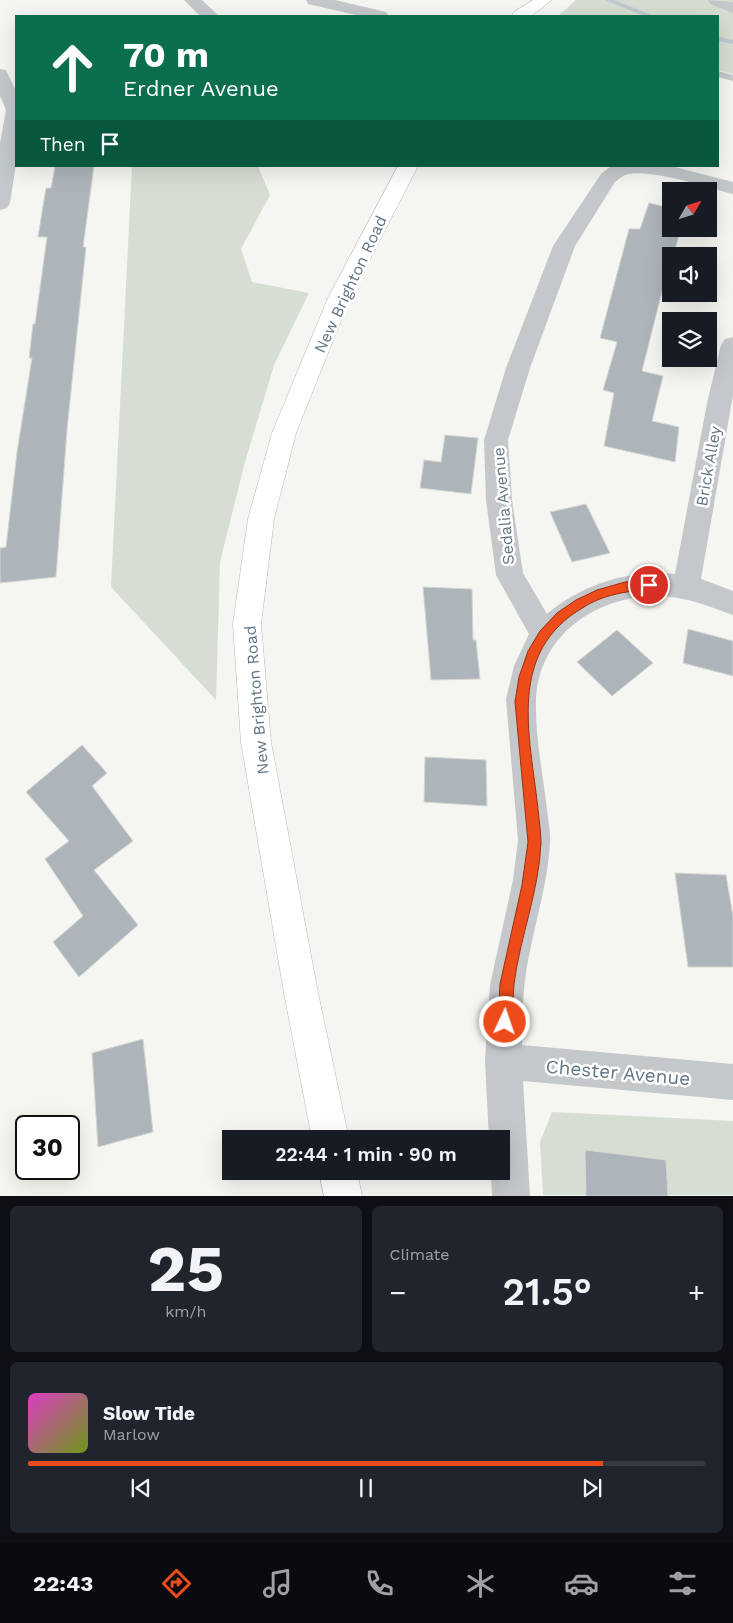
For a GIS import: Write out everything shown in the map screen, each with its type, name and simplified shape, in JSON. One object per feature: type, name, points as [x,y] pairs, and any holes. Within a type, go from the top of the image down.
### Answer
[{"type":"street","points":[[192,0],[209,15]]},
{"type":"street","points":[[314,0],[338,3],[377,15]]},
{"type":"street","points":[[522,15],[544,0]]},
{"type":"street","points":[[716,0],[733,8]]},
{"type":"street","points":[[0,74],[10,111],[0,203]]},
{"type":"street","name":"New Brighton Road","points":[[329,1130],[299,984],[256,742],[247,624],[261,520],[284,433],[339,298],[407,167]]},
{"type":"street","name":"Sedalia Avenue","points":[[544,634],[510,575],[500,500],[496,440],[518,368],[564,246],[608,178],[617,171],[640,169],[683,176],[733,188]]},
{"type":"street","name":"Brick Alley","points":[[686,587],[719,403],[733,345]]},
{"type":"street","points":[[511,1196],[503,1061],[507,984],[528,885],[534,842],[521,702],[524,677],[544,634],[561,617],[580,603],[602,594],[625,587],[649,585],[686,587],[733,602]]},
{"type":"street","name":"Chester Avenue","points":[[503,1061],[733,1082]]},
{"type":"street","points":[[340,1180],[343,1196]]},
{"type":"lane","points":[[719,74],[733,78]]},
{"type":"shaded area","points":[[576,0],[733,0],[733,74],[719,70],[719,15],[559,15]]},
{"type":"shaded area","points":[[132,167],[258,167],[270,195],[241,249],[252,282],[309,293],[274,365],[245,462],[220,562],[216,700],[111,587]]},
{"type":"shaded area","points":[[552,1112],[733,1121],[733,1195],[543,1195],[540,1142]]},
{"type":"building","points":[[55,167],[94,167],[83,247],[86,247],[67,430],[56,577],[0,583],[0,548],[6,547],[17,452],[32,358],[29,358],[33,324],[35,324],[47,237],[38,237],[46,188],[51,188]]},
{"type":"building","points":[[649,203],[662,206],[662,238],[678,238],[676,247],[662,247],[662,292],[642,371],[663,376],[652,421],[679,427],[675,462],[604,446],[614,393],[603,390],[617,342],[600,338],[629,229],[640,229]]},
{"type":"building","points":[[445,435],[478,438],[471,494],[420,488],[424,460],[441,462]]},
{"type":"building","points":[[586,504],[610,553],[572,562],[550,512]]},
{"type":"building","points":[[423,587],[472,589],[473,640],[476,640],[480,679],[431,680]]},
{"type":"building","points":[[688,629],[733,641],[733,676],[683,663]]},
{"type":"building","points":[[617,630],[653,663],[612,696],[577,662]]},
{"type":"building","points":[[82,745],[107,773],[92,786],[133,841],[94,870],[138,925],[79,977],[53,942],[83,916],[45,859],[69,841],[26,792]]},
{"type":"building","points":[[425,757],[486,760],[487,806],[424,802]]},
{"type":"building","points":[[675,873],[726,875],[733,916],[733,967],[688,967]]},
{"type":"building","points":[[143,1039],[153,1132],[98,1147],[92,1053]]},
{"type":"building","points":[[585,1150],[666,1160],[668,1196],[586,1196]]},
{"type":"waterway","points":[[608,0],[647,15]]},
{"type":"waterway","points":[[719,39],[733,42]]},
{"type":"route","points":[[505,1022],[507,984],[528,885],[534,842],[521,702],[524,677],[532,655],[544,634],[561,617],[580,603],[625,587],[649,585]]}]
